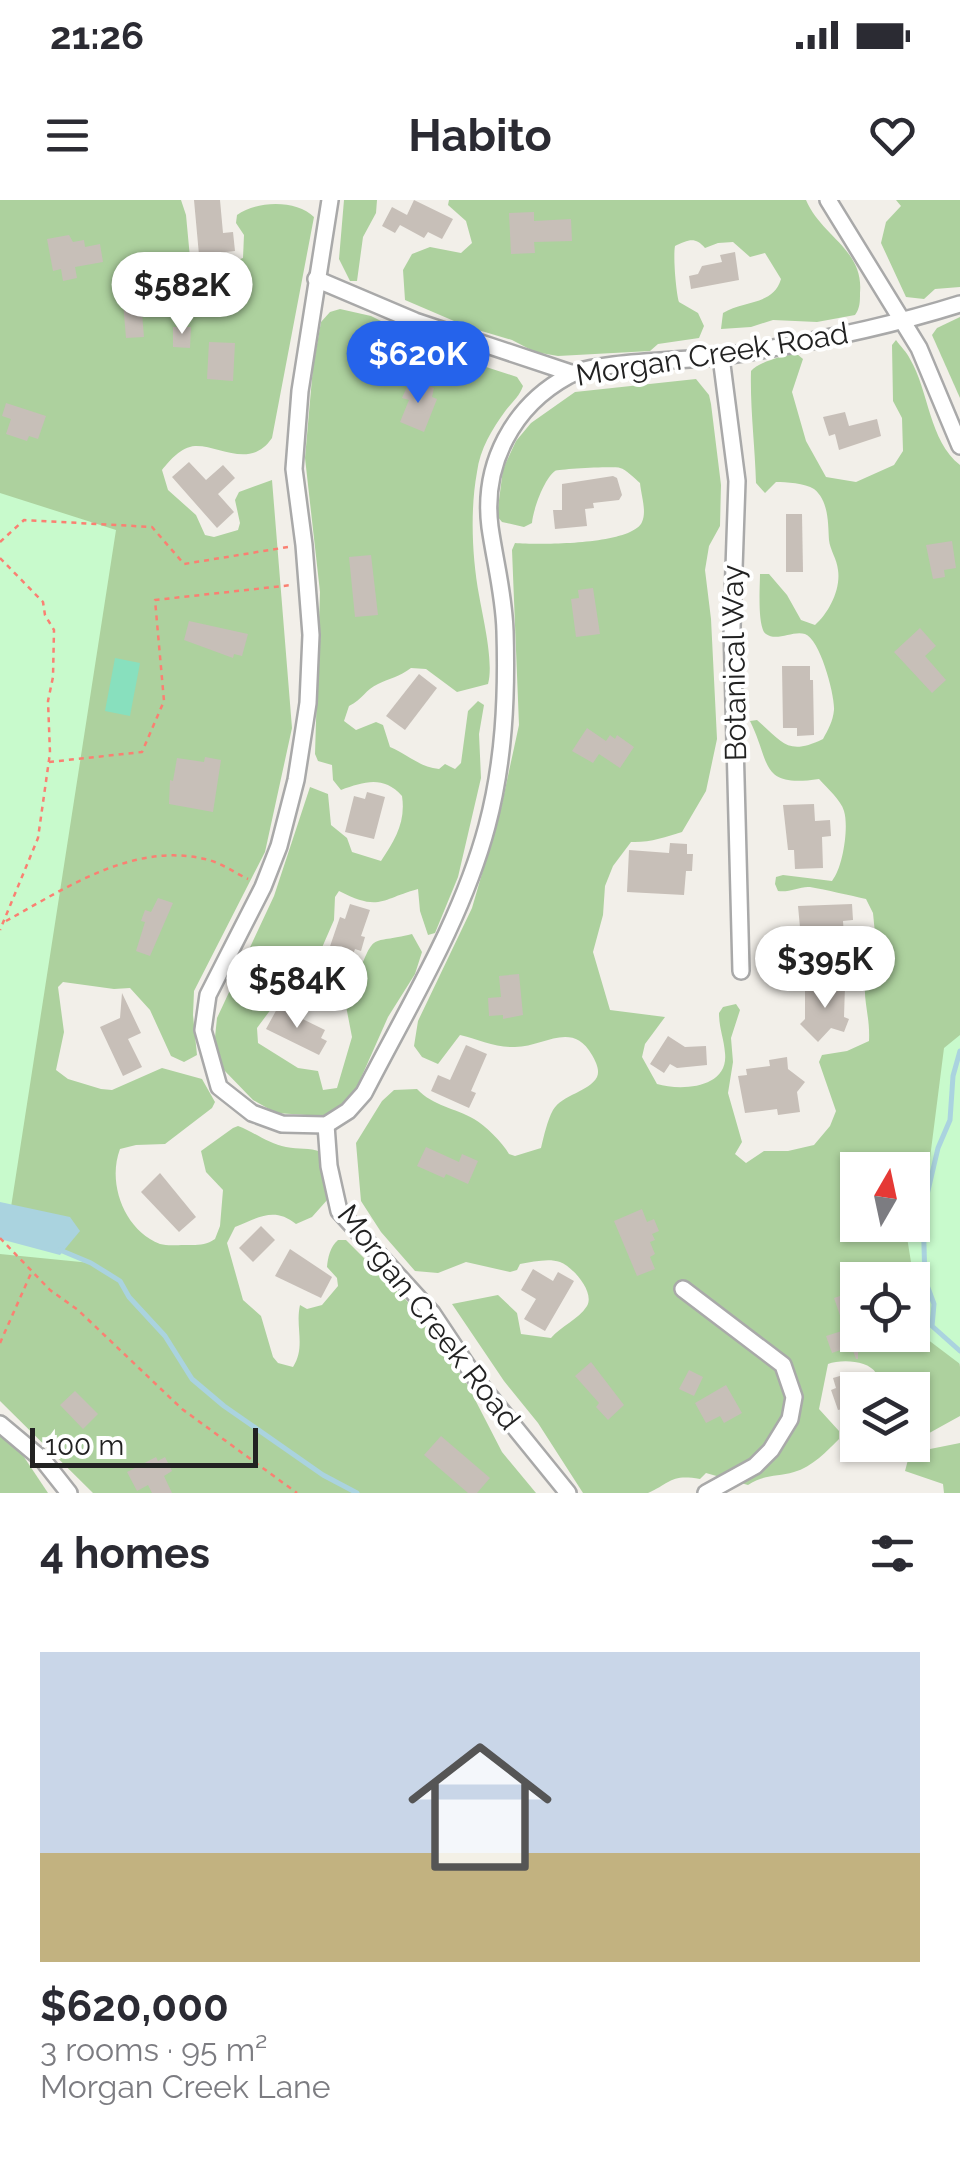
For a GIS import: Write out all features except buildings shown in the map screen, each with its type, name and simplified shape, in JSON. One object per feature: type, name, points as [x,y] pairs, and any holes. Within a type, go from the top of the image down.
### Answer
[{"type":"street","points":[[326,1125],[282,1124],[252,1113],[218,1087],[204,1030],[208,995],[279,846],[296,780],[305,722],[310,635],[294,468],[300,391],[330,200]]},
{"type":"street","points":[[828,200],[919,348],[960,446]]},
{"type":"street","points":[[316,280],[414,321],[571,373]]},
{"type":"street","name":"Morgan Creek Road","points":[[568,1493],[478,1382],[432,1312],[339,1211],[329,1166],[326,1125],[348,1111],[364,1093],[456,913],[490,812],[505,726],[503,590],[490,525],[495,464],[517,419],[537,396],[571,373],[721,356],[903,322],[960,304]]},
{"type":"street","name":"Botanical Way","points":[[721,356],[736,481],[732,627],[741,971]]},
{"type":"street","points":[[683,1289],[783,1364],[793,1386],[790,1419],[771,1450],[727,1488],[706,1493]]},
{"type":"street","points":[[0,1424],[43,1460],[70,1493]]},
{"type":"path","points":[[0,542],[24,520],[152,527],[184,564],[304,544]]},
{"type":"path","points":[[0,558],[42,602],[54,630],[48,702],[50,762],[38,838],[0,930]]},
{"type":"path","points":[[50,762],[142,752],[164,700],[155,600],[307,583]]},
{"type":"path","points":[[6,921],[97,871],[163,854],[208,859],[263,886]]},
{"type":"path","points":[[0,1238],[50,1290],[78,1310],[182,1409],[297,1493]]},
{"type":"path","points":[[0,1343],[32,1272]]},
{"type":"green space","points":[[0,200],[181,200],[190,258],[229,263],[243,258],[244,235],[236,223],[237,215],[246,210],[288,205],[314,217],[272,438],[254,453],[245,454],[190,447],[162,470],[168,490],[196,515],[205,535],[214,537],[238,530],[235,500],[239,492],[272,480],[292,728],[265,852],[194,991],[197,1055],[184,1062],[171,1056],[150,1010],[130,988],[63,982],[58,987],[64,1032],[56,1070],[68,1079],[112,1090],[162,1068],[202,1079],[215,1102],[212,1108],[165,1144],[120,1149],[116,1176],[122,1204],[137,1228],[160,1244],[201,1245],[215,1239],[223,1190],[206,1172],[201,1151],[233,1128],[238,1126],[291,1148],[321,1152],[328,1199],[312,1217],[296,1224],[280,1216],[259,1217],[235,1227],[227,1243],[243,1300],[261,1316],[273,1357],[278,1363],[293,1367],[299,1352],[300,1305],[307,1309],[322,1305],[338,1286],[337,1278],[327,1267],[328,1260],[335,1243],[346,1240],[420,1314],[467,1384],[502,1452],[536,1493],[93,1493],[0,1401]]},
{"type":"green space","points":[[344,200],[377,200],[376,213],[363,237],[357,281],[350,281],[339,259]]},
{"type":"green space","points":[[449,200],[806,200],[855,265],[859,307],[855,315],[817,322],[773,320],[751,327],[721,329],[723,313],[771,294],[781,279],[765,253],[750,257],[733,242],[705,248],[691,240],[675,246],[675,274],[679,302],[698,313],[704,326],[699,338],[658,344],[650,351],[558,356],[535,352],[405,300],[403,270],[412,254],[430,247],[461,253],[472,243],[466,221],[448,205]]},
{"type":"green space","points":[[896,200],[960,200],[960,287],[935,289],[924,299],[906,297],[881,243],[886,222],[901,206]]},
{"type":"green space","points":[[340,309],[371,316],[449,355],[517,377],[523,386],[487,439],[475,487],[473,549],[489,653],[488,684],[457,692],[426,669],[411,668],[370,689],[349,706],[344,721],[356,730],[376,722],[383,725],[390,747],[426,766],[439,769],[445,764],[455,769],[461,763],[468,711],[478,701],[484,705],[479,734],[481,778],[458,877],[435,933],[428,935],[418,889],[380,902],[363,901],[339,891],[335,897],[334,920],[314,966],[319,971],[357,977],[376,942],[412,934],[422,952],[415,974],[388,1017],[353,1096],[322,1116],[276,1113],[253,1100],[221,1067],[214,1047],[217,1018],[274,896],[310,787],[328,794],[331,825],[347,838],[352,852],[381,861],[401,822],[402,796],[395,789],[373,782],[341,790],[333,780],[332,765],[318,761],[315,754],[320,592],[305,458],[313,367],[321,322],[330,312]],"holes":[[[308,988],[346,1006],[352,1037],[337,1088],[323,1090],[318,1071],[298,1068],[258,1043],[257,1028],[286,989]]]},
{"type":"green space","points":[[960,317],[960,398],[932,335],[937,328]]},
{"type":"green space","points":[[896,340],[909,356],[942,443],[960,465],[960,1313],[954,1317],[960,1416],[930,1433],[930,1372],[874,1372],[867,1365],[833,1362],[828,1364],[819,1409],[839,1431],[839,1439],[807,1466],[748,1485],[706,1473],[700,1479],[676,1479],[648,1493],[583,1493],[452,1304],[498,1295],[517,1313],[521,1334],[551,1338],[587,1306],[588,1294],[581,1281],[565,1265],[551,1260],[520,1264],[510,1272],[466,1262],[438,1273],[415,1271],[381,1232],[361,1201],[356,1143],[382,1101],[394,1090],[417,1089],[479,1122],[515,1156],[541,1148],[553,1110],[593,1082],[598,1074],[595,1060],[584,1045],[566,1037],[508,1047],[460,1035],[438,1064],[422,1057],[414,1046],[418,1021],[472,908],[501,808],[519,725],[512,550],[515,543],[604,539],[635,530],[643,518],[640,483],[616,467],[555,471],[540,495],[532,523],[524,527],[502,522],[497,516],[503,469],[516,441],[531,423],[575,392],[696,379],[709,395],[721,485],[720,526],[709,546],[705,570],[717,739],[706,791],[682,832],[631,842],[613,866],[605,886],[603,915],[593,952],[610,1010],[665,1017],[645,1044],[642,1057],[657,1084],[690,1087],[719,1074],[725,1053],[719,1013],[723,1007],[736,1004],[740,1010],[731,1038],[733,1062],[728,1093],[742,1142],[735,1154],[746,1163],[764,1151],[814,1145],[830,1126],[836,1111],[819,1062],[822,1055],[847,1051],[869,1041],[865,986],[877,954],[873,913],[866,899],[810,887],[778,891],[775,884],[776,877],[783,875],[832,881],[842,857],[845,818],[840,803],[819,779],[800,781],[776,776],[765,760],[750,721],[757,720],[787,744],[802,746],[823,739],[834,710],[826,668],[811,638],[800,633],[770,636],[763,630],[760,574],[769,574],[801,620],[815,625],[833,600],[838,577],[827,513],[819,494],[806,485],[780,482],[765,493],[756,483],[751,371],[786,356],[797,354],[803,359],[792,392],[806,441],[826,477],[856,482],[894,465],[903,451],[902,418],[893,401],[892,345]]},
{"type":"green space","points":[[0,493],[116,530],[7,1233],[91,1263],[0,1254]]},
{"type":"green space","points":[[115,658],[140,663],[130,716],[105,711]]},
{"type":"green space","points":[[960,1035],[960,1364],[930,1341],[930,1262],[911,1262],[908,1242],[930,1242],[930,1158],[944,1048]]},
{"type":"green space","points":[[0,1436],[22,1454],[48,1493],[0,1493]]},
{"type":"green space","points":[[960,1443],[960,1493],[944,1493],[943,1484],[905,1471],[907,1462],[930,1462],[930,1449]]},
{"type":"water","points":[[0,1202],[70,1217],[80,1231],[60,1255],[0,1239]]},
{"type":"waterway","points":[[960,1051],[953,1076],[950,1120],[938,1148],[923,1212],[925,1280],[934,1304],[932,1326],[960,1351]]},
{"type":"waterway","points":[[60,1250],[120,1281],[129,1297],[165,1336],[192,1379],[224,1406],[323,1475],[357,1493]]}]
